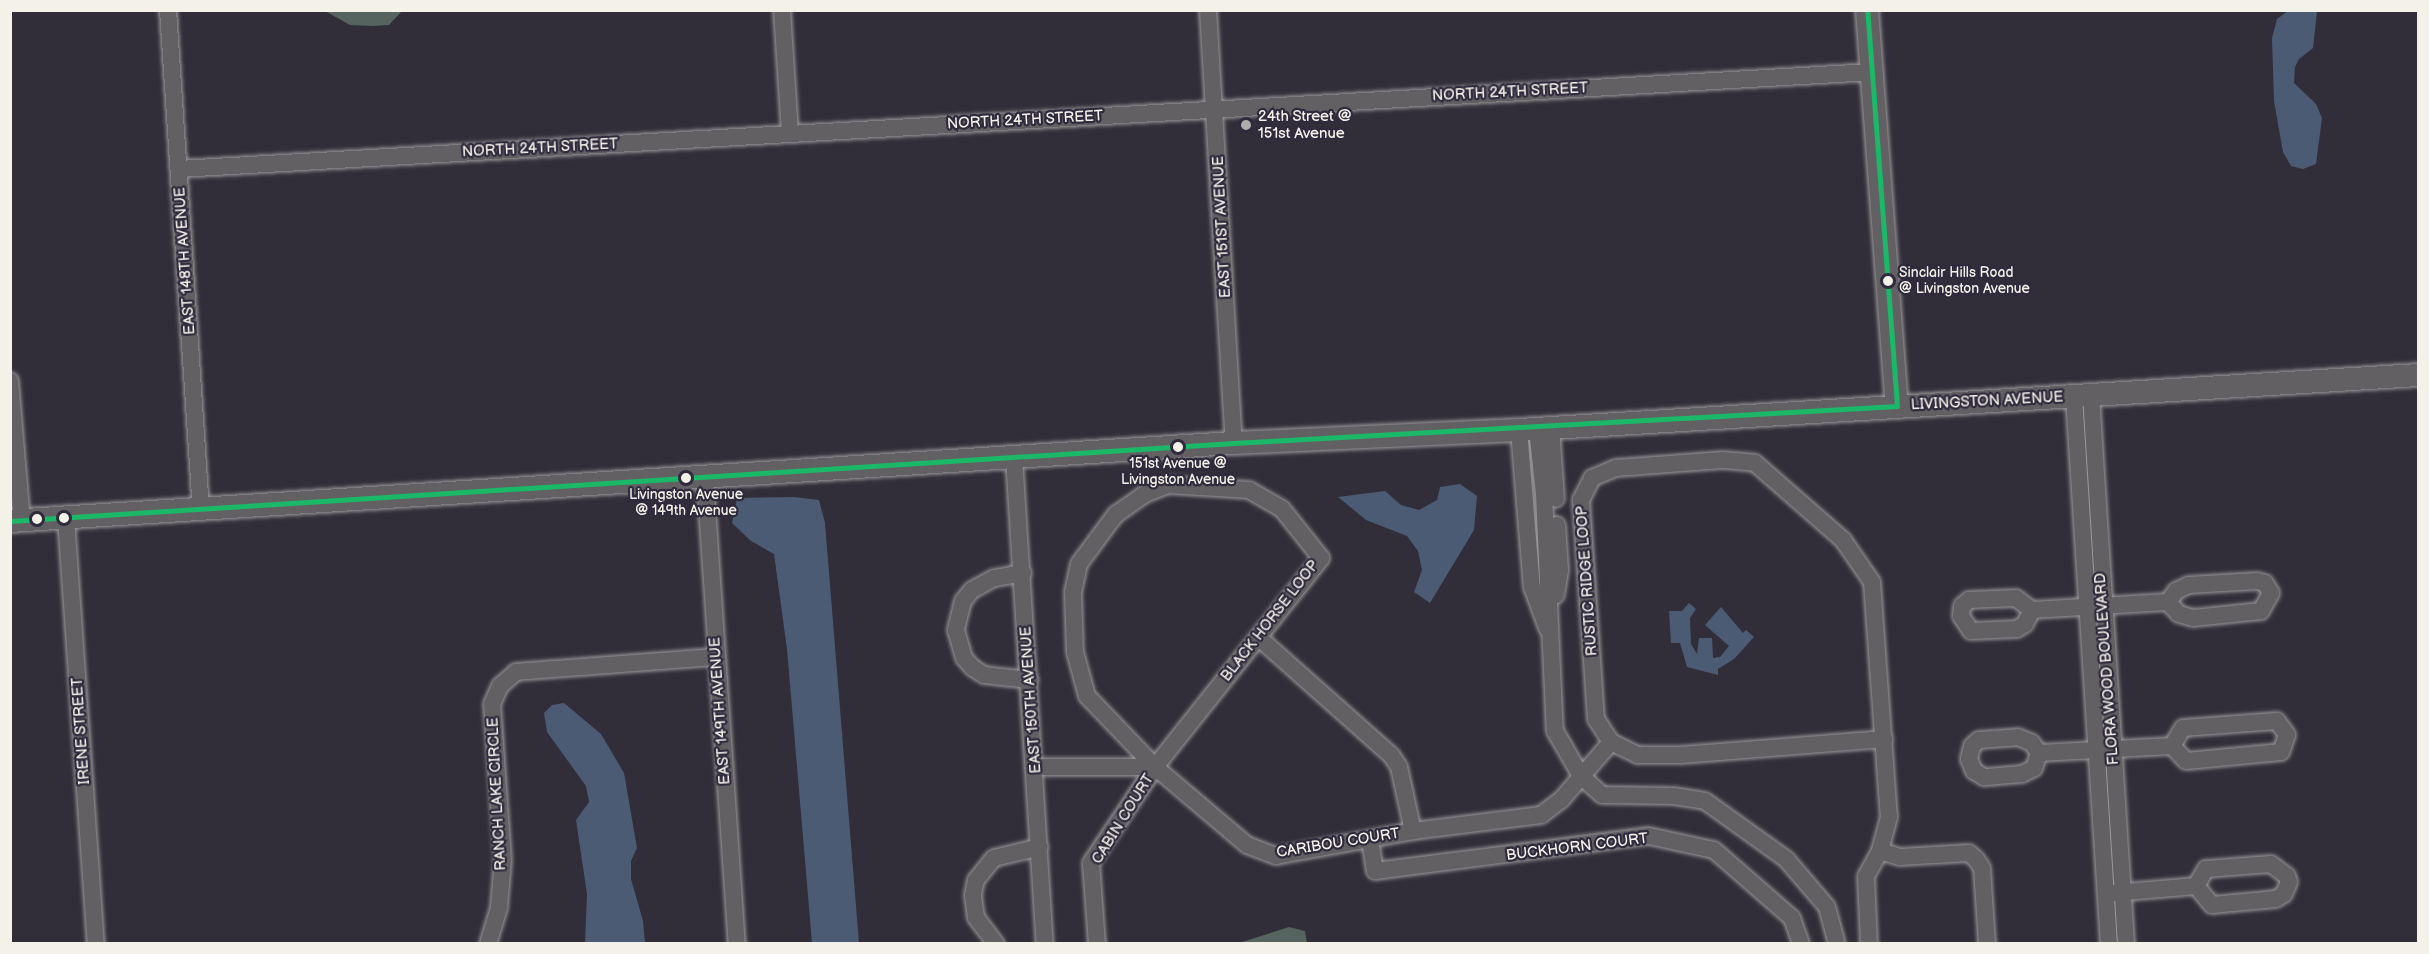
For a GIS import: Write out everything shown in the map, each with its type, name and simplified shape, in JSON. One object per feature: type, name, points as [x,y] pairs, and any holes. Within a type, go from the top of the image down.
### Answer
[{"type":"street","name":"EAST 148TH AVENUE","points":[[168,10],[201,511]]},
{"type":"street","points":[[782,10],[790,134]]},
{"type":"street","name":"EAST 151ST AVENUE","points":[[1208,10],[1234,443]]},
{"type":"street","points":[[1867,10],[1897,406]]},
{"type":"street","name":"NORTH 24TH STREET","points":[[179,170],[1871,72]]},
{"type":"street","name":"LIVINGSTON AVENUE","points":[[16,521],[201,511],[1234,443],[1536,429],[2418,375]]},
{"type":"street","points":[[10,381],[16,521]]},
{"type":"street","name":"FLORA WOOD BOULEVARD","points":[[2082,396],[2103,748],[2115,893],[2126,944]]},
{"type":"street","points":[[1536,429],[1532,587],[1539,615],[1550,634]]},
{"type":"street","points":[[1536,429],[1560,570],[1550,634],[1555,731],[1581,776],[1602,795],[1674,796],[1705,801],[1786,859],[1827,907],[1837,944]]},
{"type":"street","name":"EAST 150TH AVENUE","points":[[1014,457],[1036,767],[1045,944]]},
{"type":"street","name":"RUSTIC RIDGE LOOP","points":[[1611,742],[1596,719],[1581,500],[1592,477],[1616,468],[1723,460],[1755,463],[1781,482],[1843,540],[1872,582],[1889,817],[1880,851],[1866,876],[1869,944]]},
{"type":"street","name":"EAST 149TH AVENUE","points":[[705,478],[737,944]]},
{"type":"street","name":"BLACK HORSE LOOP","points":[[1168,485],[1249,489],[1282,509],[1321,558],[1258,637],[1155,767],[1087,696],[1075,652],[1073,591],[1079,564],[1116,514],[1145,494],[1168,485]]},
{"type":"street","name":"IRENE STREET","points":[[66,518],[96,944]]},
{"type":"street","points":[[1023,573],[994,578],[972,590],[963,601],[956,630],[964,658],[984,675],[1030,680]]},
{"type":"street","points":[[2032,610],[2168,602],[2179,614],[2193,618],[2261,611],[2271,593],[2265,583],[2257,581],[2189,585],[2176,591],[2168,602]]},
{"type":"street","points":[[1258,637],[1391,755],[1399,767],[1413,831]]},
{"type":"street","name":"RANCH LAKE CIRCLE","points":[[488,944],[499,907],[502,860],[492,704],[500,686],[516,672],[716,657]]},
{"type":"street","points":[[2039,753],[2172,746],[2186,761],[2281,752],[2287,735],[2277,721],[2182,728],[2172,746]]},
{"type":"street","points":[[1581,776],[1611,742],[1638,755],[1681,755],[1884,739]]},
{"type":"street","points":[[1036,767],[1155,767]]},
{"type":"street","name":"CARIBOU COURT","points":[[1155,767],[1247,845],[1276,856],[1413,831],[1541,815],[1561,800],[1581,776]]},
{"type":"street","name":"CABIN COURT","points":[[1097,944],[1091,863],[1155,767]]},
{"type":"street","name":"BUCKHORN COURT","points":[[1370,840],[1375,871],[1649,837],[1714,850],[1792,918],[1801,944]]},
{"type":"street","points":[[996,944],[976,917],[973,895],[976,880],[994,858],[1040,847]]},
{"type":"street","points":[[1880,851],[1900,857],[1969,853],[1976,859],[1982,868],[1987,944]]},
{"type":"street","points":[[2271,864],[2287,876],[2289,882],[2284,894],[2276,899],[2212,905],[2196,886],[2206,869],[2271,864]]},
{"type":"street","points":[[2115,893],[2196,886]]},
{"type":"street","name":"FLORA WOOD BOULEVARD","points":[[2109,944],[2115,893]]},
{"type":"shaded area","points":[[325,11],[402,11],[389,25],[373,26],[350,25]]},
{"type":"shaded area","points":[[1289,927],[1305,931],[1307,943],[1239,943]]},
{"type":"water","points":[[2289,10],[2317,12],[2313,48],[2299,59],[2295,67],[2294,83],[2316,104],[2322,118],[2316,164],[2303,169],[2291,166],[2283,152],[2274,101],[2272,38],[2277,19]]},
{"type":"water","points":[[1460,484],[1477,496],[1474,530],[1430,603],[1414,592],[1422,570],[1418,551],[1407,536],[1366,520],[1338,497],[1385,491],[1401,505],[1419,510],[1437,500],[1440,487]]},
{"type":"water","points":[[794,497],[819,500],[825,523],[859,943],[812,943],[787,649],[774,554],[751,541],[732,523],[737,498]]},
{"type":"water","points":[[1689,603],[1696,609],[1690,618],[1691,644],[1697,654],[1699,638],[1712,638],[1713,658],[1720,657],[1729,646],[1705,625],[1721,607],[1743,633],[1746,630],[1754,637],[1734,659],[1718,669],[1718,675],[1687,667],[1680,643],[1671,643],[1669,611],[1682,611]]},
{"type":"water","points":[[564,703],[601,734],[624,773],[637,848],[631,861],[631,879],[643,921],[645,943],[585,943],[587,894],[576,820],[589,802],[586,786],[547,732],[544,713],[552,705]]},
{"type":"transit line","points":[[10,521],[1234,443],[1897,406],[1867,10]]},
{"type":"place","name":"24th Street @ 151st Avenue","points":[[1246,125]]},
{"type":"place","name":"Sinclair Hills Road @ Livingston Avenue","points":[[1888,281]]},
{"type":"place","name":"151st Avenue @ Livingston Avenue","points":[[1178,447]]},
{"type":"place","name":"Livingston Avenue @ 149th Avenue","points":[[686,478]]}]
